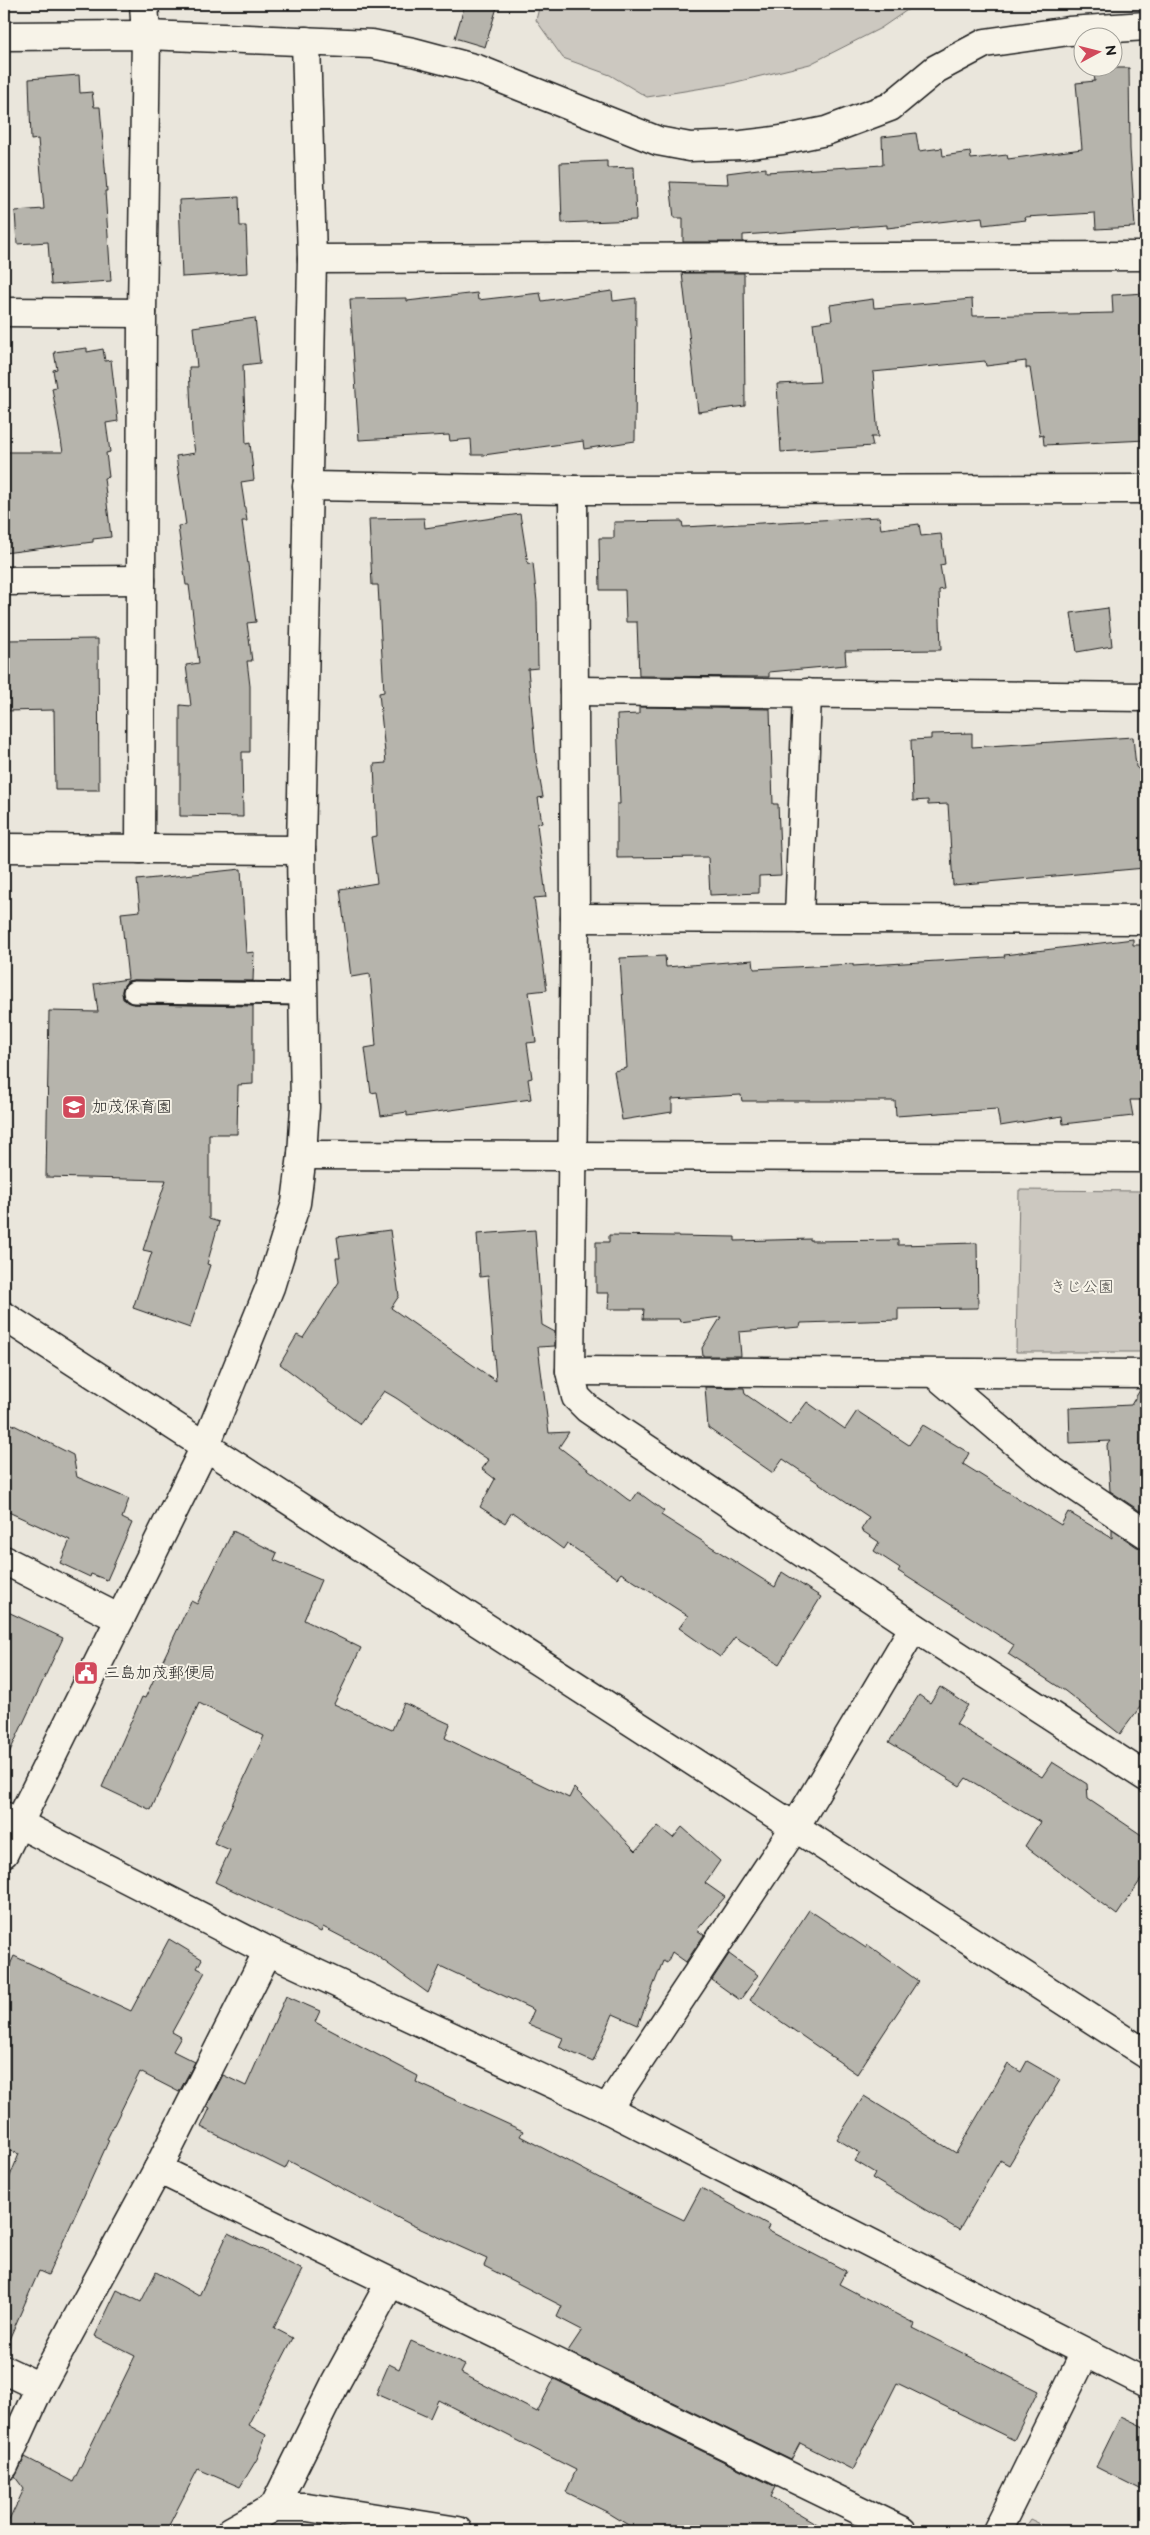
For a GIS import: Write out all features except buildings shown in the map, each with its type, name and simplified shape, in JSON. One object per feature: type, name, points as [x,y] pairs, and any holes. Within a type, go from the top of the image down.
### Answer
[{"type":"street","points":[[140,849],[142,313],[146,35],[144,4]]},
{"type":"street","points":[[4,36],[146,35],[372,44],[413,52],[477,69],[658,141],[690,146],[742,145],[782,140],[826,131],[890,107],[936,69],[985,44],[1069,31],[1146,26]]},
{"type":"street","points":[[4,1853],[11,1820],[120,1620],[205,1447],[270,1287],[296,1203],[305,1107],[301,850],[312,259],[306,40]]},
{"type":"street","points":[[312,259],[1146,256]]},
{"type":"street","points":[[4,312],[142,313]]},
{"type":"street","points":[[307,486],[573,490],[1146,489]]},
{"type":"street","points":[[573,490],[575,918],[570,1371],[576,1397],[588,1409],[914,1628],[1146,1777]]},
{"type":"street","points":[[4,581],[141,580]]},
{"type":"street","points":[[574,691],[1146,697]]},
{"type":"street","points":[[799,918],[807,693]]},
{"type":"street","points":[[4,848],[301,850]]},
{"type":"street","points":[[575,918],[1146,920]]},
{"type":"street","points":[[302,1155],[1146,1158]]},
{"type":"street","points":[[4,1316],[1146,2054]]},
{"type":"street","points":[[570,1371],[1146,1374]]},
{"type":"street","points":[[935,1374],[1036,1460],[1146,1534]]},
{"type":"street","points":[[4,1560],[120,1620]]},
{"type":"street","points":[[607,2109],[795,1828],[914,1628]]},
{"type":"street","points":[[11,1820],[268,1951],[607,2109],[1146,2383]]},
{"type":"street","points":[[4,2466],[40,2388],[158,2169],[268,1951]]},
{"type":"street","points":[[158,2169],[902,2531]]},
{"type":"street","points":[[274,2507],[334,2384],[390,2283]]},
{"type":"street","points":[[997,2531],[1084,2353]]},
{"type":"street","points":[[4,2370],[40,2388]]},
{"type":"street","points":[[232,2531],[274,2507],[325,2508],[458,2531]]},
{"type":"lane","points":[[134,992],[303,994]]},
{"type":"green space","points":[[540,4],[916,4],[881,28],[810,64],[728,84],[647,97],[610,75],[563,58],[536,20]]},
{"type":"green space","name":"きじ公園","points":[[1019,1190],[1146,1191],[1146,1352],[1016,1352]]},
{"type":"green space","points":[[1030,2519],[1055,2531],[1022,2531]]},
{"type":"place","name":"加茂保育園","points":[[74,1107]]},
{"type":"place","name":"三島加茂郵便局","points":[[86,1673]]}]
